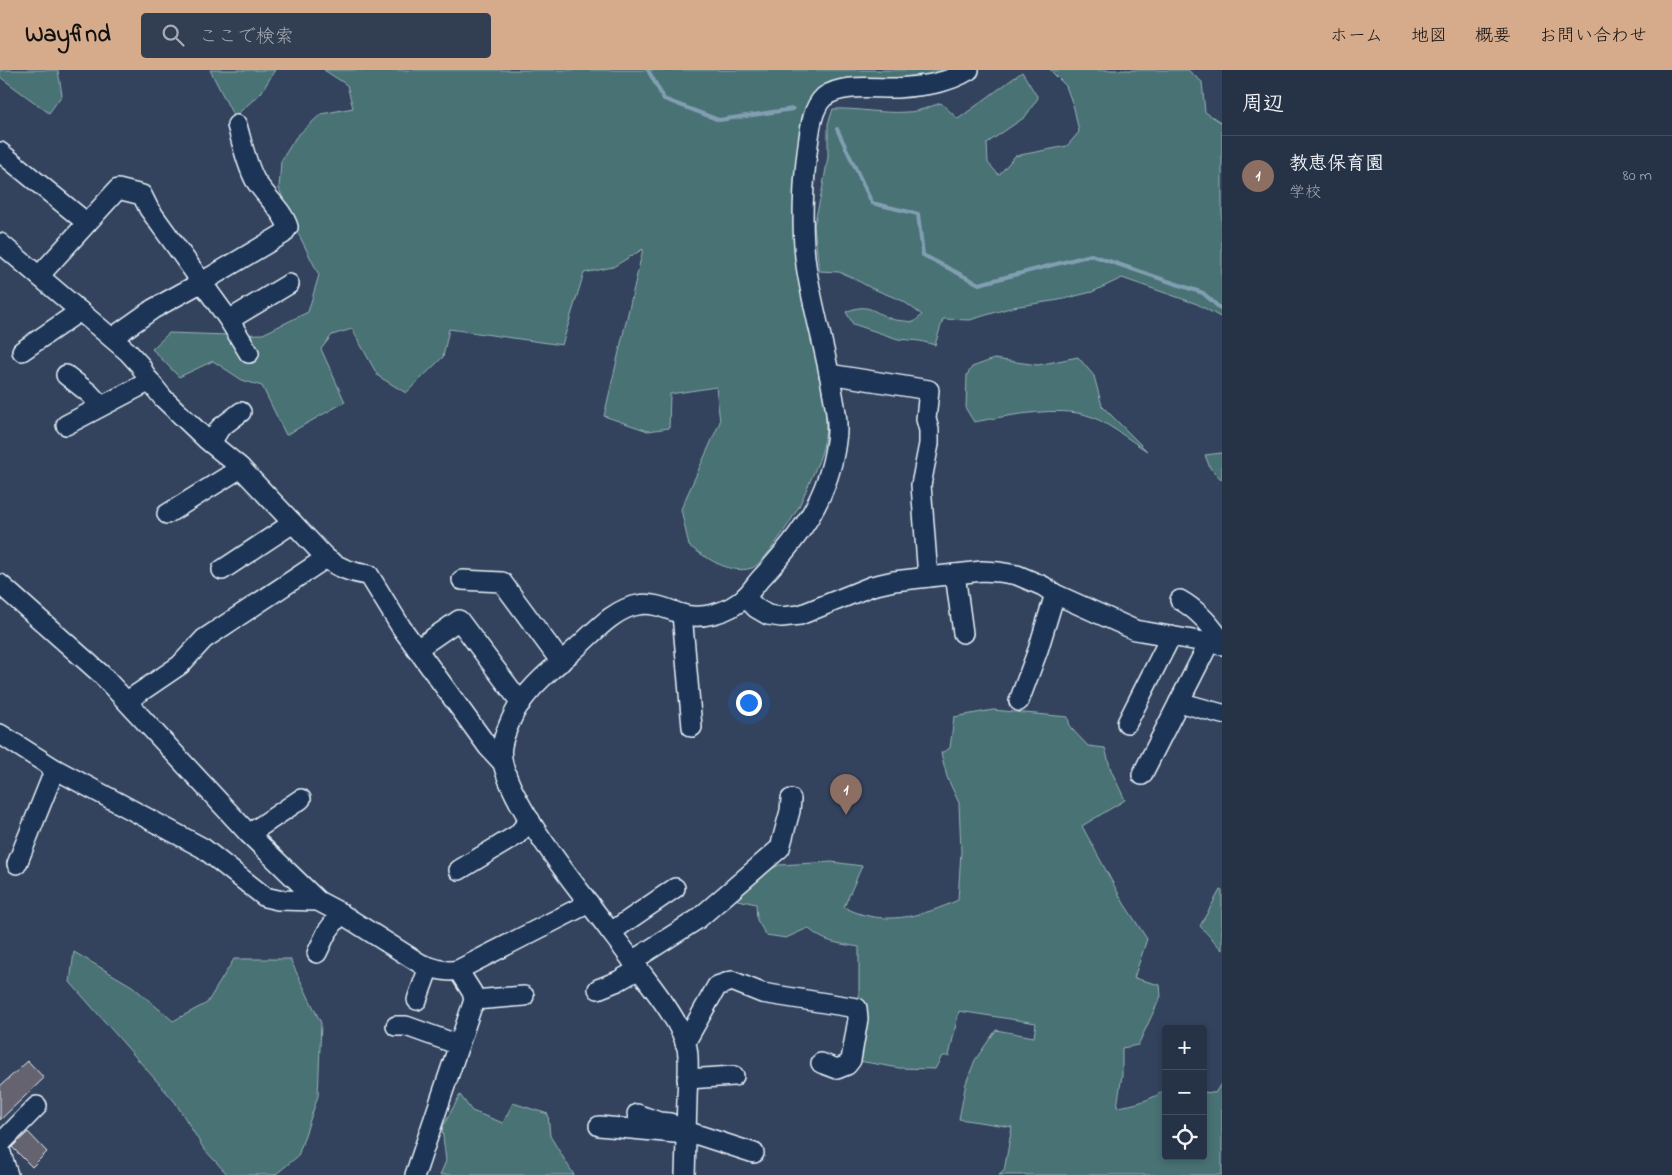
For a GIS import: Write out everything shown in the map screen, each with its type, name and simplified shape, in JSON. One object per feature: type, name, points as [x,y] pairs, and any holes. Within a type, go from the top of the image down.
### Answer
[{"type":"street","points":[[686,1175],[687,1048],[685,1043],[668,1010],[551,853],[530,820],[506,778],[502,762],[502,746],[521,703],[543,677],[609,619],[621,611],[638,604],[657,605],[691,616],[712,615],[739,603],[794,540],[810,518],[826,483],[833,461],[837,437],[836,413],[830,374],[806,262],[803,202],[806,163],[814,114],[820,100],[831,93],[850,88],[925,86],[944,82],[968,70]]},
{"type":"street","points":[[112,338],[153,309],[283,234],[288,228],[285,218],[256,180],[248,164],[237,125]]},
{"type":"street","points":[[0,152],[87,223]]},
{"type":"street","points":[[39,276],[118,189],[142,195],[149,209],[229,320],[249,354]]},
{"type":"street","points":[[1,245],[112,338],[140,365],[163,398],[210,443],[241,468],[326,558],[353,573],[369,575],[401,627],[488,747],[502,762]]},
{"type":"street","points":[[229,320],[289,284]]},
{"type":"street","points":[[22,351],[80,311]]},
{"type":"street","points":[[830,374],[929,390],[926,419],[929,430],[929,444],[921,485],[928,576]]},
{"type":"street","points":[[66,375],[89,392],[101,406]]},
{"type":"street","points":[[66,425],[150,381]]},
{"type":"street","points":[[210,443],[220,428],[241,412]]},
{"type":"street","points":[[167,514],[241,468]]},
{"type":"street","points":[[222,570],[293,523]]},
{"type":"street","points":[[127,702],[180,665],[204,638],[326,558]]},
{"type":"street","points":[[745,597],[756,608],[768,615],[781,617],[800,615],[872,586],[928,576],[982,571],[999,572],[1017,575],[1135,630],[1218,643]]},
{"type":"street","points":[[955,574],[963,633]]},
{"type":"street","points":[[462,580],[502,582],[561,662]]},
{"type":"street","points":[[0,584],[101,674],[249,834],[318,902],[341,913],[422,964],[451,972],[458,970],[589,903]]},
{"type":"street","points":[[1034,622],[1049,590]]},
{"type":"street","points":[[1019,701],[1038,650],[1049,590]]},
{"type":"street","points":[[1180,600],[1190,606],[1207,622],[1218,643]]},
{"type":"street","points":[[682,614],[692,728]]},
{"type":"street","points":[[417,649],[460,620],[521,703]]},
{"type":"street","points":[[1127,723],[1171,636]]},
{"type":"street","points":[[1142,775],[1179,702],[1218,643]]},
{"type":"street","points":[[1179,702],[1222,714]]},
{"type":"street","points":[[0,734],[55,770],[203,848],[265,897],[278,900],[318,902]]},
{"type":"street","points":[[17,864],[55,770]]},
{"type":"street","points":[[249,834],[301,799]]},
{"type":"street","points":[[598,989],[618,981],[636,965],[698,919],[780,848],[790,811],[791,799]]},
{"type":"street","points":[[459,870],[517,834],[530,820]]},
{"type":"street","points":[[611,932],[675,888]]},
{"type":"street","points":[[317,953],[341,913]]},
{"type":"street","points":[[417,1000],[429,967]]},
{"type":"street","points":[[415,1175],[474,1000],[472,992],[458,970]]},
{"type":"street","points":[[685,1043],[717,986],[732,981],[762,993],[857,1008],[858,1019],[851,1060],[847,1065],[838,1069],[821,1063]]},
{"type":"street","points":[[474,1000],[524,996]]},
{"type":"street","points":[[396,1026],[406,1026],[460,1045]]},
{"type":"street","points":[[687,1079],[734,1076]]},
{"type":"street","points":[[0,1144],[38,1106]]},
{"type":"street","points":[[637,1114],[754,1153]]},
{"type":"street","points":[[599,1126],[686,1130]]},
{"type":"street","points":[[0,1150],[8,1175]]},
{"type":"green space","points":[[0,70],[58,70],[62,95],[49,113],[0,77]]},
{"type":"green space","points":[[210,70],[275,70],[261,93],[234,117]]},
{"type":"green space","points":[[324,70],[941,70],[944,73],[937,76],[834,84],[803,121],[826,430],[818,462],[797,510],[778,539],[757,565],[744,570],[727,567],[711,560],[689,546],[681,509],[720,422],[716,387],[670,394],[669,428],[648,431],[604,416],[643,249],[613,267],[584,273],[562,345],[449,329],[443,357],[406,393],[378,376],[352,329],[332,335],[321,349],[345,402],[286,435],[262,386],[242,380],[213,361],[179,377],[152,349],[169,333],[263,334],[308,312],[319,275],[295,227],[279,189],[281,161],[296,137],[321,114],[353,108],[347,85]]},
{"type":"green space","points":[[1050,70],[1188,70],[1202,82],[1205,112],[1222,123],[1222,318],[1197,304],[1122,278],[1092,292],[1059,300],[1013,307],[970,320],[943,319],[935,345],[920,341],[898,339],[853,324],[846,312],[861,308],[867,308],[897,320],[914,322],[922,315],[903,301],[871,288],[851,277],[839,272],[819,271],[814,225],[828,157],[828,124],[833,109],[911,112],[941,103],[958,119],[1022,72],[1038,98],[1025,117],[987,143],[988,163],[999,175],[1015,156],[1067,146],[1079,132],[1074,108],[1066,86]]},
{"type":"green space","points":[[1078,357],[1094,376],[1102,406],[1147,451],[1108,425],[1083,414],[1057,411],[1043,412],[974,422],[966,409],[967,375],[972,367],[994,359],[1038,365]]},
{"type":"green space","points":[[1222,453],[1222,480],[1210,468],[1205,455]]},
{"type":"green space","points":[[993,710],[1068,717],[1070,727],[1088,746],[1105,748],[1111,770],[1125,800],[1082,826],[1123,902],[1147,939],[1134,978],[1160,985],[1161,996],[1138,1045],[1122,1048],[1122,1075],[1117,1107],[1149,1099],[1162,1091],[1162,1160],[1207,1160],[1207,1092],[1215,1093],[1222,1082],[1222,1175],[999,1175],[1004,1171],[1012,1127],[959,1119],[966,1083],[975,1060],[996,1030],[1034,1037],[1036,1023],[959,1011],[949,1056],[942,1056],[935,1069],[899,1068],[859,1061],[859,947],[826,940],[808,928],[786,938],[766,935],[757,920],[756,904],[729,898],[759,876],[779,865],[832,862],[862,866],[844,907],[858,913],[872,917],[901,917],[930,911],[958,900],[961,851],[959,803],[947,777],[941,753],[950,748],[954,717]]},
{"type":"green space","points":[[1220,890],[1222,891],[1222,950],[1200,926]]},
{"type":"green space","points":[[74,952],[132,986],[173,1021],[207,1003],[234,959],[290,959],[321,1023],[318,1096],[298,1156],[275,1175],[228,1175],[204,1149],[175,1102],[70,982]]},
{"type":"green space","points":[[460,1095],[472,1111],[503,1123],[513,1103],[548,1114],[550,1136],[574,1175],[440,1175],[446,1161],[442,1128]]},
{"type":"building","points":[[28,1061],[44,1078],[0,1120],[0,1086]]},
{"type":"building","points":[[28,1132],[47,1152],[32,1167],[12,1147]]},
{"type":"waterway","points":[[648,70],[664,99],[719,120],[793,109]]},
{"type":"waterway","points":[[837,129],[872,203],[918,214],[923,255],[979,284],[1091,255],[1203,293],[1222,310]]},
{"type":"place","name":"教恵保育園","points":[[846,815]]}]
